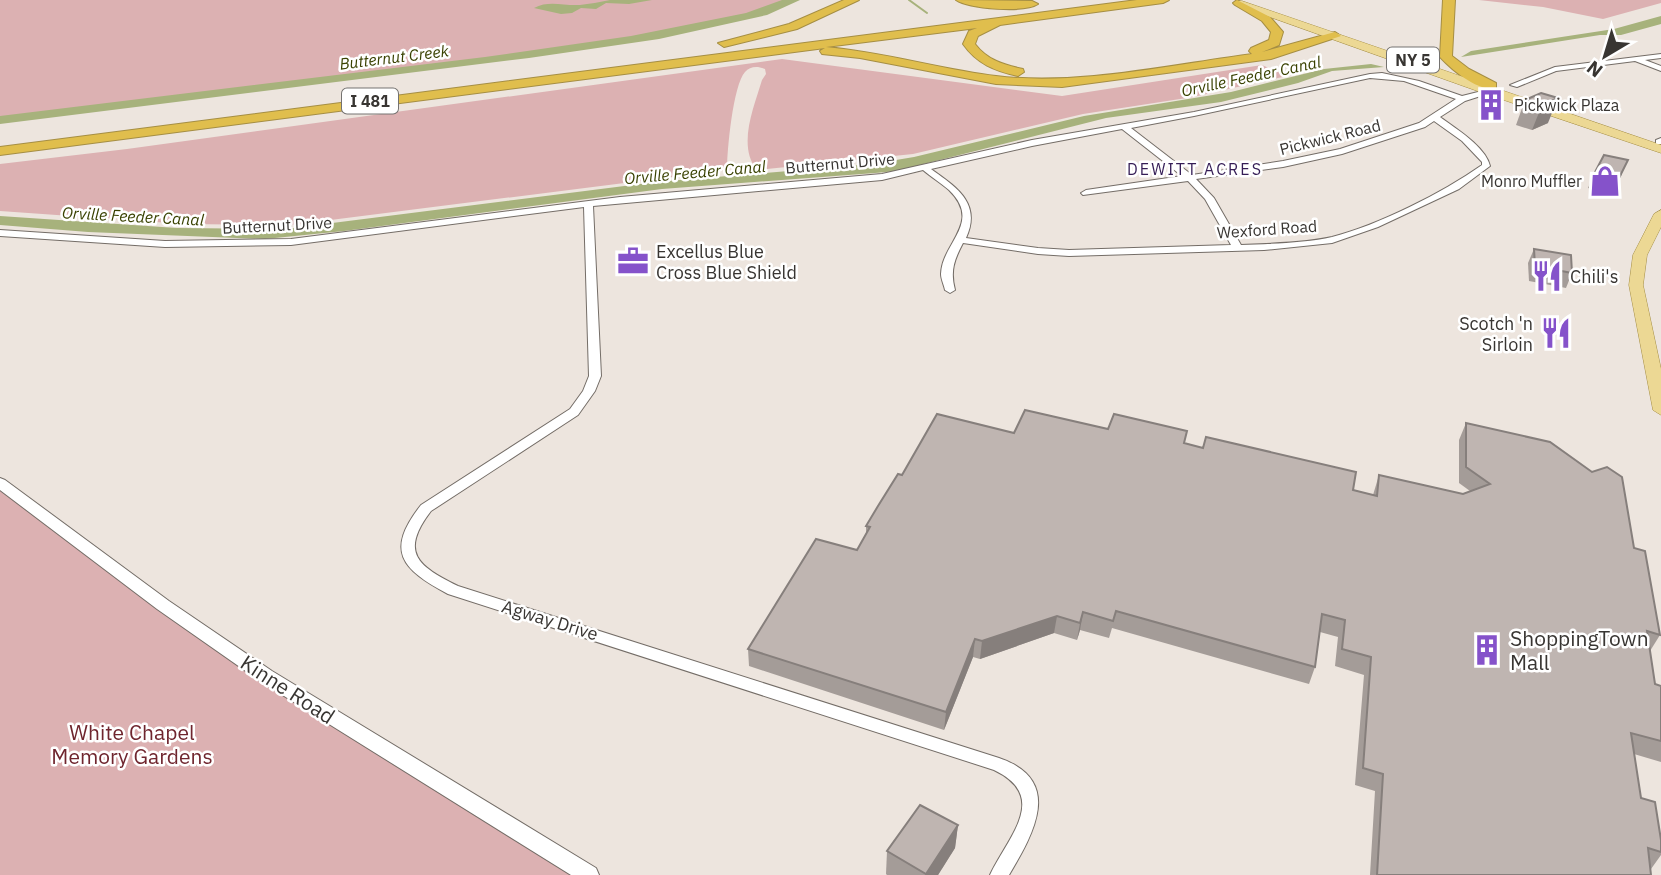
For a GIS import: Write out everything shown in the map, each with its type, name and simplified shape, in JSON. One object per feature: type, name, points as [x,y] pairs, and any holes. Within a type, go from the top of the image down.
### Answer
[{"type":"highway","points":[[695,48],[784,30],[853,0]]},
{"type":"highway","points":[[962,0],[993,5],[1058,2]]},
{"type":"highway","name":"I 481","points":[[0,139],[1078,0]]},
{"type":"highway","name":"I 481","points":[[0,151],[1163,0]]},
{"type":"highway","points":[[1449,0],[1446,57],[1464,72],[1498,88]]},
{"type":"highway","points":[[1042,15],[989,26],[974,34],[969,44],[974,54],[996,66],[1035,75],[1070,77],[1240,54],[1264,48],[1275,42],[1278,38],[1274,26],[1239,3]]},
{"type":"highway","points":[[740,54],[838,52],[996,80],[1062,83],[1270,55],[1335,36]]},
{"type":"main road","name":"NY 5","points":[[1239,3],[1661,144]]},
{"type":"main road","name":"NY 5","points":[[1498,88],[1643,147],[1661,159]]},
{"type":"main road","points":[[1605,131],[1661,144]]},
{"type":"main road","points":[[1661,214],[1640,255],[1636,279],[1643,329],[1661,410]]},
{"type":"street","name":"Pickwick Road","points":[[1086,193],[1283,164],[1342,151],[1394,135],[1434,117],[1462,99],[1555,69],[1661,56]]},
{"type":"street","points":[[1638,60],[1661,69]]},
{"type":"street","name":"Butternut Drive","points":[[0,233],[109,242],[254,244],[403,230],[588,204],[882,177],[1032,143],[1383,74],[1405,78],[1462,99]]},
{"type":"street","name":"Wexford Road","points":[[961,240],[1069,253],[1298,244],[1346,236],[1387,220],[1475,176],[1486,162],[1465,139],[1434,117]]},
{"type":"street","points":[[1123,126],[1189,177],[1209,198],[1237,247]]},
{"type":"street","points":[[926,169],[956,190],[966,205],[965,226],[946,279],[950,290]]},
{"type":"street","name":"Agway Drive","points":[[588,204],[595,340],[595,376],[589,391],[574,412],[456,486],[426,508],[410,531],[408,551],[416,568],[453,590],[708,670],[1019,776],[1028,789],[1030,809],[1023,833],[999,875]]},
{"type":"street","name":"Kinne Road","points":[[0,483],[163,605],[266,676],[589,875]]},
{"type":"green space","points":[[0,0],[788,0],[764,11],[656,36],[0,121]]},
{"type":"green space","points":[[1479,0],[1661,0],[1661,3],[1603,19],[1543,7]]},
{"type":"green space","points":[[782,59],[1062,96],[1262,65],[1287,76],[1193,97],[1083,114],[913,154],[757,170],[748,150],[749,126],[766,74],[765,69],[754,67],[745,72],[737,90],[727,170],[291,225],[184,224],[0,211],[0,164]]},
{"type":"green space","name":"White Chapel Memory Gardens","points":[[0,483],[163,605],[590,875],[0,875]]},
{"type":"shaded area","points":[[610,0],[652,0],[629,4],[606,3],[596,9],[581,8],[572,13],[561,14],[534,8],[545,4],[580,5]]},
{"type":"shaded area","points":[[782,0],[800,0],[767,15],[659,39],[529,58],[0,124],[0,116],[485,57],[631,36],[746,13]]},
{"type":"shaded area","points":[[1661,16],[1661,24],[1621,35],[1600,35],[1461,57],[1471,51],[1614,29]]},
{"type":"shaded area","points":[[1371,64],[1384,67],[1332,71],[1298,83],[1221,102],[1106,118],[896,171],[662,189],[265,239],[88,232],[0,225],[0,216],[177,228],[285,229],[656,182],[872,164],[914,157],[1084,116],[1231,92],[1324,69]]},
{"type":"building","points":[[1541,93],[1558,98],[1542,105],[1525,100]]},
{"type":"building","points":[[1604,155],[1628,160],[1618,180],[1594,174]]},
{"type":"building","points":[[1534,249],[1571,255],[1572,273],[1535,266]]},
{"type":"building","name":"ShoppingTown Mall","points":[[1025,410],[1108,429],[1114,414],[1187,431],[1184,443],[1203,448],[1206,437],[1356,472],[1353,490],[1377,496],[1379,475],[1463,494],[1490,484],[1466,467],[1466,423],[1550,442],[1592,472],[1607,467],[1622,477],[1634,548],[1645,551],[1660,635],[1647,631],[1655,684],[1661,686],[1661,741],[1631,733],[1641,798],[1655,802],[1661,840],[1661,852],[1648,848],[1651,875],[1377,875],[1383,774],[1363,768],[1371,657],[1342,649],[1345,620],[1322,614],[1315,667],[1116,611],[1113,621],[1083,612],[1080,623],[1057,616],[982,641],[975,639],[946,712],[748,649],[816,539],[857,550],[870,527],[866,526],[898,474],[902,475],[937,414],[1014,433]]},
{"type":"building","points":[[920,805],[958,825],[926,874],[887,851]]},
{"type":"waterway","points":[[909,0],[927,13]]},
{"type":"place","name":"Pickwick Plaza","points":[[1491,105]]},
{"type":"place","name":"Monro Muffler","points":[[1605,181]]},
{"type":"place","name":"Excellus Blue Cross Blue Shield","points":[[633,261]]},
{"type":"place","name":"Chili's","points":[[1547,276]]},
{"type":"place","name":"Scotch 'n Sirloin","points":[[1556,333]]},
{"type":"place","name":"ShoppingTown Mall","points":[[1487,650]]},
{"type":"district","name":"DEWITT ACRES","points":[[1195,169]]},
{"type":"water label","name":"Butternut Creek","points":[[394,57]]},
{"type":"water label","name":"Orville Feeder Canal","points":[[1251,76]]},
{"type":"water label","name":"Orville Feeder Canal","points":[[695,172]]},
{"type":"water label","name":"Orville Feeder Canal","points":[[133,216]]}]
